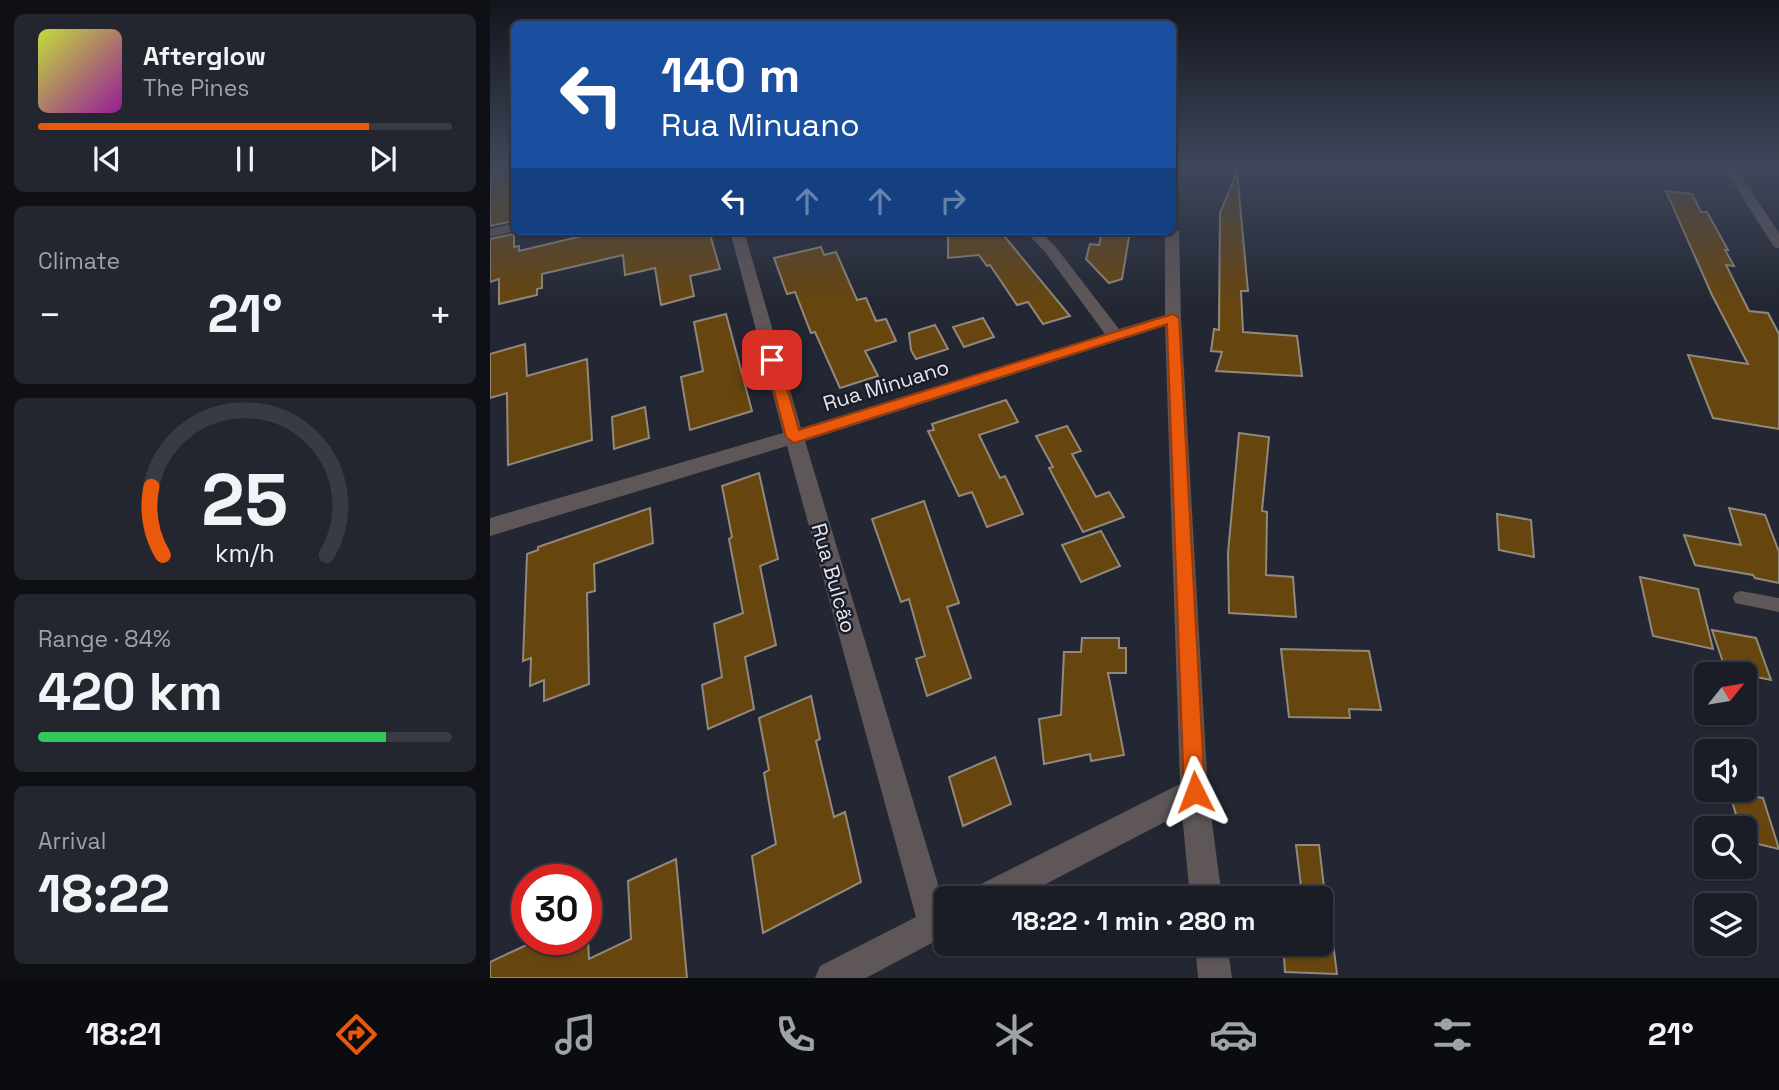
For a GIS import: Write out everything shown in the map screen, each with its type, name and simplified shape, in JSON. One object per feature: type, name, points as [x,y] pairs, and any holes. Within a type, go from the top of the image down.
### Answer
[{"type":"street","points":[[1758,212],[1779,244]]},
{"type":"street","points":[[490,233],[511,228]]},
{"type":"street","name":"Rua Bulcão","points":[[738,235],[794,437],[934,898]]},
{"type":"street","points":[[1036,235],[1050,249],[1116,337]]},
{"type":"street","points":[[1172,235],[1173,318],[1195,792],[1205,886]]},
{"type":"street","name":"Rua Minuano","points":[[490,527],[794,437],[1173,318]]},
{"type":"street","points":[[1010,886],[1195,792]]},
{"type":"street","points":[[832,978],[934,925]]},
{"type":"street","points":[[1212,956],[1214,978]]},
{"type":"lane","points":[[1741,598],[1779,606]]},
{"type":"building","points":[[490,212],[511,212],[511,222],[490,226]]},
{"type":"building","points":[[1241,212],[1248,291],[1241,291],[1243,332],[1297,336],[1302,376],[1216,371],[1222,352],[1211,351],[1214,329],[1219,330],[1220,213]]},
{"type":"building","points":[[1675,212],[1707,212],[1728,250],[1725,250],[1734,266],[1726,265],[1749,311],[1768,313],[1779,334],[1779,429],[1713,418],[1688,355],[1748,364],[1712,295]]},
{"type":"building","points":[[514,235],[514,247],[519,246],[519,251],[586,235],[710,235],[720,269],[690,276],[694,296],[661,305],[655,268],[625,275],[623,255],[542,274],[542,288],[537,289],[537,295],[499,304],[499,279],[490,282],[490,239]]},
{"type":"building","points":[[948,235],[1003,235],[1070,316],[1043,324],[1028,302],[1017,305],[990,265],[987,266],[979,255],[948,258]]},
{"type":"building","points":[[1101,235],[1129,235],[1122,279],[1109,283],[1086,259],[1090,244],[1099,245]]},
{"type":"building","points":[[821,247],[824,255],[836,252],[857,300],[866,298],[876,321],[886,319],[896,341],[865,351],[878,376],[840,388],[815,332],[811,333],[795,292],[787,294],[774,258]]},
{"type":"building","points":[[726,314],[752,411],[690,430],[681,377],[703,371],[694,322]]},
{"type":"building","points":[[983,318],[994,337],[964,347],[953,327]]},
{"type":"building","points":[[935,325],[948,349],[916,359],[911,350],[909,333]]},
{"type":"building","points":[[525,344],[527,376],[587,359],[592,440],[508,465],[507,393],[490,398],[490,354]]},
{"type":"building","points":[[1006,400],[1018,422],[979,435],[1000,478],[1005,476],[1023,514],[987,527],[972,492],[959,496],[928,431],[934,430],[932,424]]},
{"type":"building","points":[[645,407],[649,438],[614,449],[612,417]]},
{"type":"building","points":[[1067,426],[1081,451],[1072,454],[1096,497],[1109,492],[1124,517],[1083,532],[1049,468],[1053,467],[1036,436]]},
{"type":"building","points":[[1239,433],[1269,437],[1262,511],[1267,512],[1266,575],[1293,577],[1296,617],[1229,613],[1228,553]]},
{"type":"building","points":[[759,473],[778,559],[760,566],[776,645],[745,657],[754,709],[708,729],[702,685],[722,677],[714,624],[743,613],[722,486]]},
{"type":"building","points":[[924,501],[959,603],[947,607],[971,678],[927,696],[916,659],[925,656],[909,599],[901,602],[872,519]]},
{"type":"building","points":[[650,508],[653,543],[594,564],[595,591],[587,593],[589,684],[544,701],[544,680],[530,686],[531,658],[523,661],[527,554],[538,550],[538,547]]},
{"type":"building","points":[[1729,508],[1765,515],[1779,552],[1779,583],[1755,578],[1753,575],[1695,565],[1684,535],[1741,545]]},
{"type":"building","points":[[1497,514],[1531,520],[1534,557],[1499,550]]},
{"type":"building","points":[[1101,531],[1120,566],[1081,582],[1062,545]]},
{"type":"building","points":[[1640,577],[1698,589],[1713,649],[1653,636]]},
{"type":"building","points":[[1712,630],[1756,638],[1771,680],[1757,677],[1757,662],[1723,662]]},
{"type":"building","points":[[1082,638],[1119,638],[1119,648],[1126,648],[1126,673],[1108,673],[1124,755],[1091,761],[1090,754],[1044,764],[1039,719],[1061,715],[1064,652],[1081,652]]},
{"type":"building","points":[[1281,649],[1369,651],[1381,710],[1349,709],[1350,718],[1289,717]]},
{"type":"building","points":[[811,696],[820,739],[816,741],[834,817],[845,812],[861,882],[763,933],[752,856],[776,844],[764,773],[769,770],[759,718]]},
{"type":"building","points":[[995,757],[1011,804],[963,826],[949,777]]},
{"type":"building","points":[[1757,797],[1763,798],[1779,849],[1757,844],[1757,816],[1736,816],[1732,802],[1757,802]]},
{"type":"building","points":[[1296,845],[1319,845],[1324,886],[1301,886]]},
{"type":"building","points":[[676,859],[687,978],[490,978],[490,962],[511,952],[511,955],[589,955],[589,959],[631,939],[628,881]]},
{"type":"building","points":[[1333,943],[1337,974],[1285,972],[1284,956],[1333,956]]},
{"type":"route","points":[[772,360],[794,437],[1173,318],[1195,792]]}]
